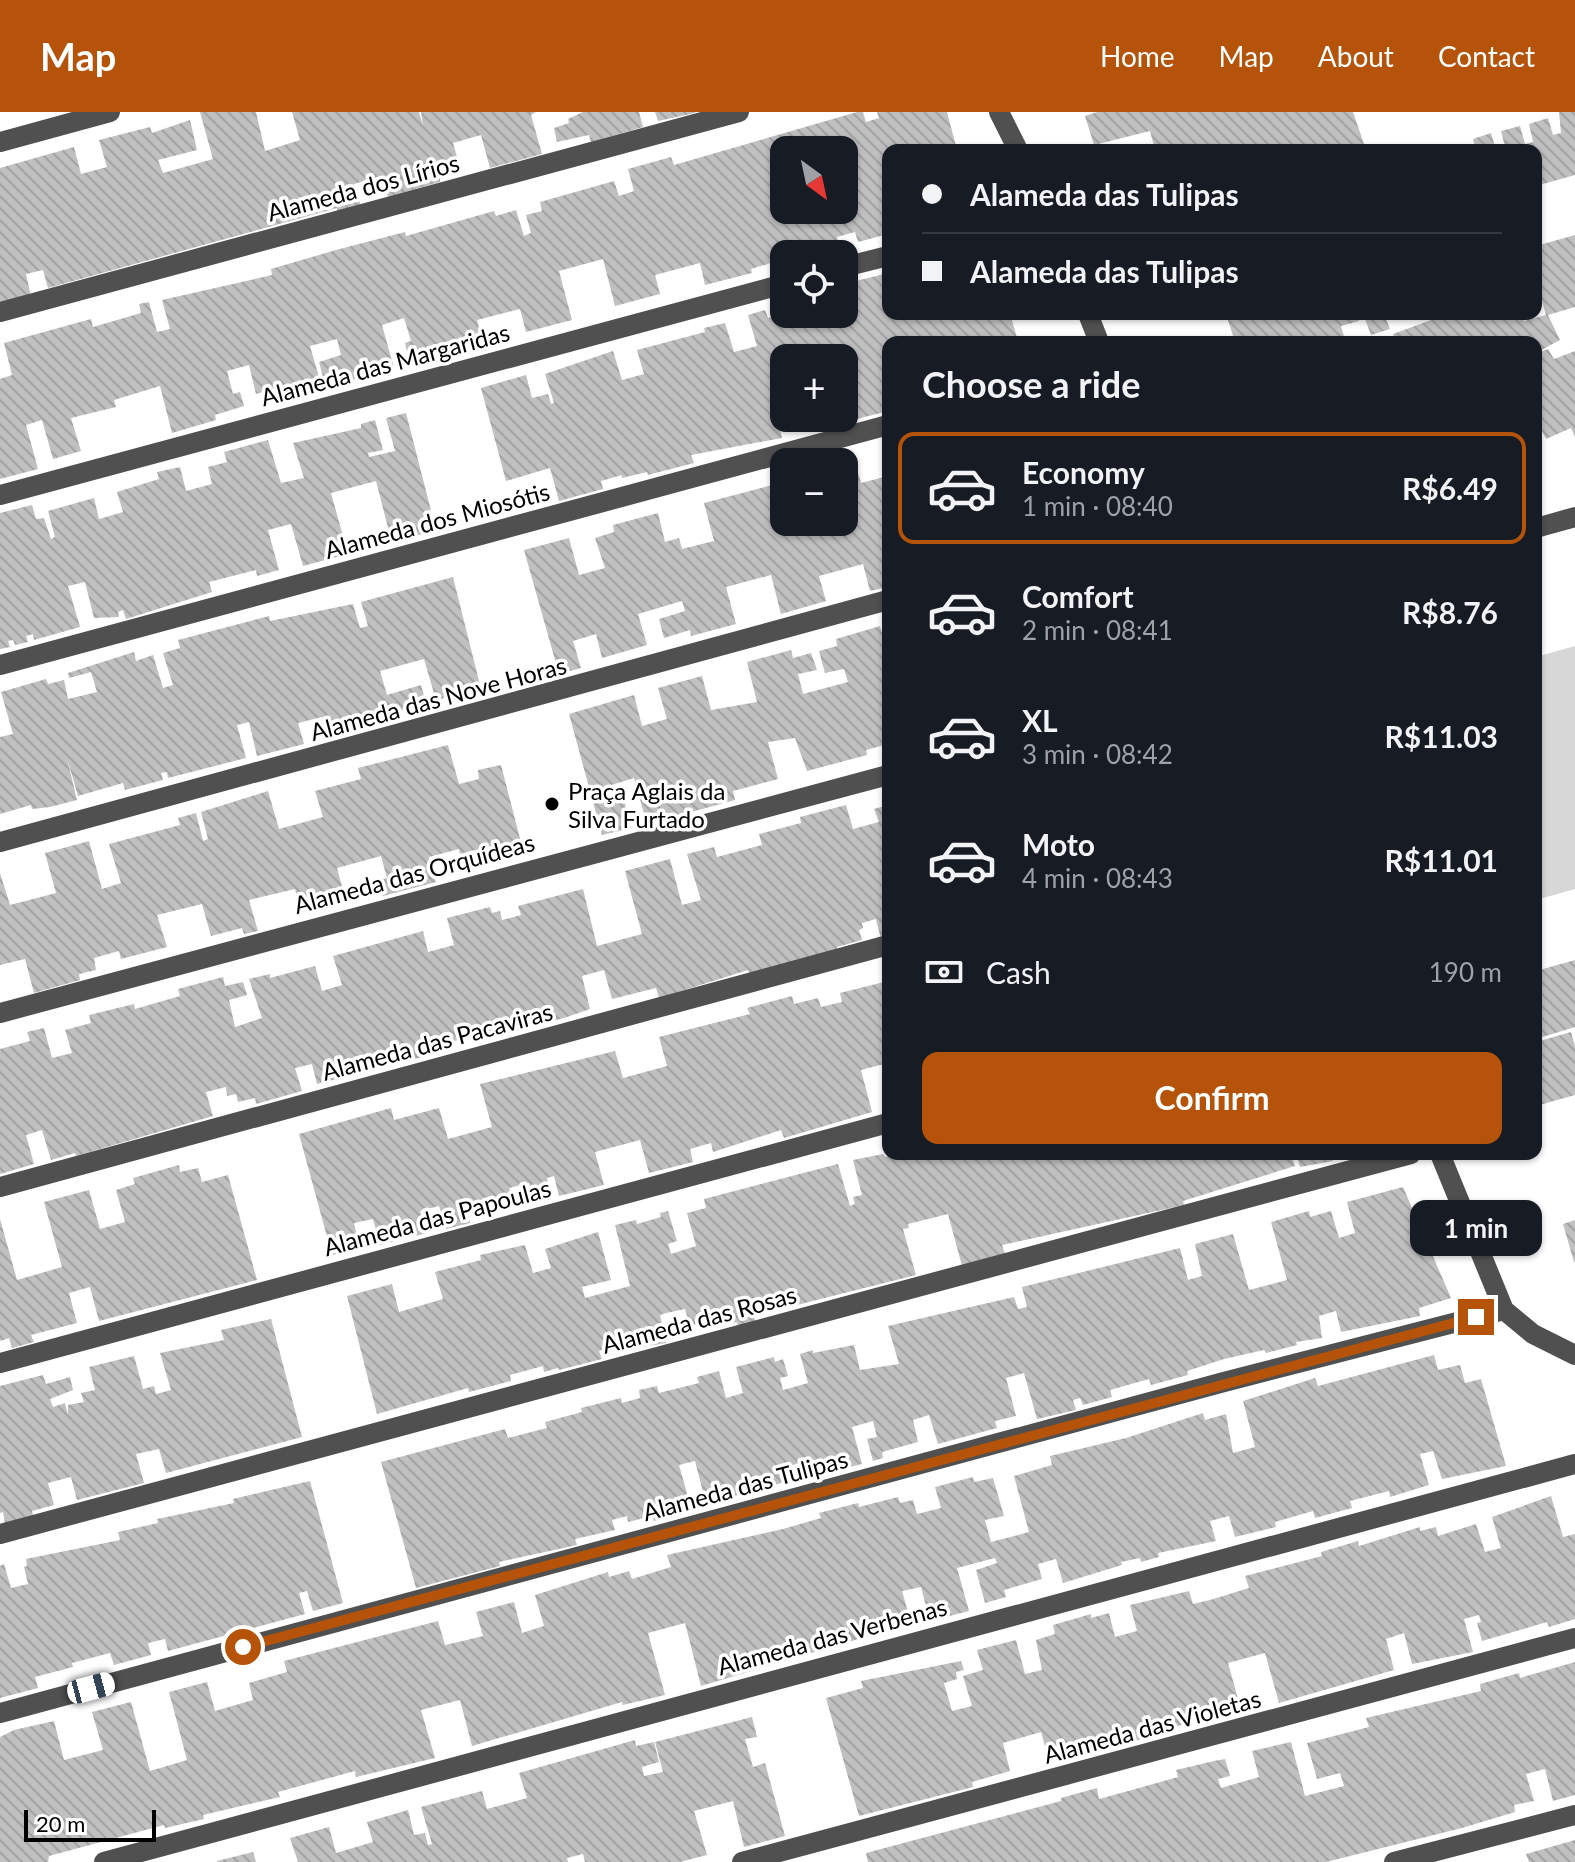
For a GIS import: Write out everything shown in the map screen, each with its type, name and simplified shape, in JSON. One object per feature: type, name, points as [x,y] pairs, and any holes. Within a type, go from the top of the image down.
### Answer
[{"type":"street","points":[[0,142],[110,112]]},
{"type":"street","name":"Alameda dos Lírios","points":[[0,312],[739,112]]},
{"type":"street","points":[[999,112],[1015,144]]},
{"type":"street","points":[[858,264],[882,258]]},
{"type":"street","name":"Alameda das Margaridas","points":[[0,495],[770,288]]},
{"type":"street","name":"Alameda dos Miosótis","points":[[0,665],[882,427]]},
{"type":"street","points":[[1542,526],[1575,517]]},
{"type":"street","name":"Alameda das Nove Horas","points":[[0,842],[882,602]]},
{"type":"street","name":"Alameda das Orquídeas","points":[[0,1013],[882,777]]},
{"type":"street","name":"Alameda das Pacaviras","points":[[0,1187],[882,947]]},
{"type":"street","name":"Alameda das Papoulas","points":[[0,1363],[882,1125]]},
{"type":"street","name":"Alameda das Rosas","points":[[0,1534],[1389,1160]]},
{"type":"street","points":[[1442,1160],[1504,1310],[1533,1334],[1575,1355]]},
{"type":"street","name":"Alameda das Tulipas","points":[[0,1713],[1224,1382],[1504,1310]]},
{"type":"street","name":"Alameda das Verbenas","points":[[104,1862],[1575,1464]]},
{"type":"street","name":"Alameda das Violetas","points":[[742,1862],[1575,1638]]},
{"type":"street","points":[[1394,1862],[1575,1815]]},
{"type":"shaded area","points":[[1575,646],[1575,889],[1542,898],[1542,655]]},
{"type":"building","points":[[200,112],[256,112],[265,151],[300,140],[292,112],[419,112],[423,126],[421,112],[536,112],[531,115],[542,154],[490,168],[481,135],[453,143],[461,171],[440,178],[440,182],[388,197],[382,176],[354,184],[361,206],[338,213],[337,208],[48,288],[43,270],[26,274],[31,296],[0,305],[0,168],[74,147],[81,174],[107,167],[99,140],[150,127],[152,133],[190,120],[197,150],[158,160],[163,173],[213,159]]},
{"type":"building","points":[[583,112],[639,112],[643,127],[591,142],[589,135],[557,142],[554,128],[569,123],[568,119]]},
{"type":"building","points":[[655,112],[695,112],[695,113],[658,121]]},
{"type":"building","points":[[857,112],[863,112],[866,122],[879,118],[877,112],[947,112],[955,144],[882,144],[882,236],[858,242],[855,232],[837,237],[838,240],[770,240],[770,263],[751,269],[752,273],[705,285],[700,263],[655,275],[660,294],[615,306],[603,259],[559,271],[572,320],[526,332],[520,309],[477,320],[484,346],[438,358],[436,352],[409,359],[405,343],[411,341],[404,318],[382,325],[394,368],[348,381],[347,375],[324,381],[319,362],[341,355],[337,339],[310,346],[319,377],[256,394],[249,365],[227,371],[233,394],[240,392],[244,406],[215,415],[216,420],[172,433],[160,386],[114,400],[116,407],[71,418],[81,451],[53,459],[42,420],[26,425],[38,469],[0,479],[0,379],[12,375],[4,343],[91,319],[93,327],[141,313],[139,304],[149,302],[157,332],[170,329],[162,300],[272,275],[271,269],[336,250],[405,232],[406,236],[494,211],[496,216],[516,210],[524,236],[531,233],[526,215],[542,211],[540,202],[614,181],[619,196],[634,191],[628,169],[671,157],[674,165],[770,137],[770,224],[858,224],[858,136],[774,136]]},
{"type":"building","points":[[1097,112],[1353,112],[1364,144],[1153,144],[1150,131],[1094,144],[1085,116]]},
{"type":"building","points":[[1559,112],[1575,112],[1575,175],[1542,184],[1542,144],[1525,144],[1533,142],[1529,124],[1548,118],[1553,135],[1561,133]]},
{"type":"building","points":[[1520,126],[1525,144],[1504,144],[1501,131]]},
{"type":"building","points":[[1491,133],[1494,144],[1474,144],[1473,139]]},
{"type":"building","points":[[1575,235],[1575,307],[1548,315],[1560,340],[1542,350],[1542,336],[1394,336],[1431,320],[1542,320],[1542,316],[1546,315],[1542,301],[1542,244]]},
{"type":"building","points":[[882,274],[882,320],[1012,320],[1017,336],[882,336],[882,413],[858,419],[858,344],[770,344],[770,432],[781,432],[782,438],[691,455],[694,463],[648,475],[647,472],[622,478],[622,475],[601,481],[603,489],[559,501],[550,468],[506,481],[481,388],[526,375],[532,398],[548,394],[551,404],[554,403],[545,374],[613,351],[622,380],[644,374],[637,350],[705,332],[704,328],[725,323],[734,352],[757,346],[748,315],[765,310],[770,328],[858,328],[858,280]]},
{"type":"building","points":[[1228,320],[1359,321],[1341,326],[1344,336],[1233,336]]},
{"type":"building","points":[[1365,320],[1386,320],[1390,329],[1371,335]]},
{"type":"building","points":[[1548,349],[1554,359],[1575,351],[1575,437],[1571,428],[1546,439],[1542,431],[1542,352]]},
{"type":"building","points":[[406,413],[436,530],[392,543],[376,481],[331,493],[348,554],[303,566],[291,524],[268,530],[279,570],[257,576],[256,570],[209,582],[212,592],[126,619],[123,610],[118,612],[119,617],[94,618],[85,582],[68,586],[80,627],[34,640],[33,634],[26,636],[28,642],[15,645],[13,640],[8,641],[10,647],[0,649],[0,513],[32,505],[36,519],[44,518],[51,539],[55,537],[48,511],[94,498],[99,519],[123,512],[117,492],[159,479],[157,472],[180,467],[186,491],[212,484],[208,467],[227,462],[224,452],[268,440],[281,483],[304,478],[293,443],[361,428],[361,424],[375,420],[383,450],[368,453],[369,457],[395,451],[386,418]]},
{"type":"building","points":[[858,473],[861,483],[882,478],[882,588],[870,591],[863,564],[819,576],[826,601],[781,614],[771,575],[726,587],[736,624],[691,636],[690,630],[664,638],[659,619],[685,611],[682,601],[638,614],[647,645],[602,658],[596,634],[573,641],[581,668],[559,674],[524,550],[569,538],[579,575],[605,568],[595,538],[614,532],[613,525],[658,513],[665,542],[679,538],[682,549],[714,541],[704,503],[770,486],[770,536],[858,536]]},
{"type":"building","points":[[453,577],[481,689],[436,700],[424,659],[380,671],[387,695],[421,685],[426,703],[391,713],[393,718],[348,730],[346,725],[326,730],[322,717],[298,723],[304,744],[257,756],[249,722],[237,725],[246,758],[168,778],[167,772],[161,773],[163,780],[125,790],[123,783],[78,796],[67,758],[77,800],[32,809],[31,805],[0,814],[0,737],[13,734],[1,692],[46,679],[48,684],[64,680],[68,699],[97,692],[91,672],[69,678],[68,673],[134,652],[136,661],[153,655],[163,688],[173,685],[163,653],[180,648],[178,640],[269,616],[270,621],[353,604],[360,628],[368,626],[361,602]]},
{"type":"building","points":[[880,626],[882,746],[866,750],[867,755],[807,771],[795,738],[768,742],[778,779],[733,791],[735,800],[647,824],[634,778],[605,787],[610,804],[624,800],[631,828],[602,835],[569,714],[634,695],[642,726],[667,719],[658,688],[702,676],[711,710],[757,702],[747,662],[791,650],[793,658],[811,653],[817,670],[798,674],[803,694],[848,682],[844,669],[825,673],[819,651],[837,646],[836,639]]},
{"type":"building","points":[[448,745],[459,784],[479,779],[478,770],[501,765],[523,850],[478,863],[475,850],[460,854],[459,849],[429,857],[436,882],[383,896],[379,880],[387,878],[381,856],[337,868],[346,901],[301,912],[295,889],[249,900],[258,931],[244,934],[242,928],[211,936],[202,904],[157,915],[167,947],[121,959],[119,951],[94,958],[96,970],[79,974],[80,980],[34,993],[25,959],[0,965],[0,873],[10,905],[56,893],[45,853],[89,841],[102,889],[121,883],[109,844],[180,825],[178,818],[196,813],[203,841],[208,839],[201,812],[268,791],[279,829],[323,817],[315,791],[361,779],[358,768]]},
{"type":"building","points":[[846,805],[853,829],[879,822],[874,809],[882,807],[882,939],[876,919],[862,923],[863,928],[859,930],[862,940],[837,947],[837,951],[749,973],[748,970],[659,998],[656,988],[612,999],[604,970],[582,976],[590,1009],[567,1017],[479,1042],[477,1035],[432,1047],[434,1054],[317,1084],[312,1064],[295,1068],[302,1091],[256,1104],[255,1098],[238,1102],[236,1094],[227,1096],[226,1087],[206,1092],[213,1116],[76,1156],[75,1153],[51,1160],[42,1130],[26,1135],[34,1164],[0,1174],[0,1049],[30,1041],[27,1032],[44,1028],[52,1058],[72,1053],[65,1030],[91,1023],[89,1015],[134,1004],[135,1009],[180,996],[178,989],[223,977],[225,986],[243,982],[247,995],[229,1000],[235,1027],[262,1018],[249,979],[270,974],[270,978],[315,966],[322,991],[342,985],[333,956],[423,931],[428,952],[454,945],[447,918],[490,907],[492,913],[500,911],[502,920],[521,915],[518,906],[583,889],[597,946],[642,934],[625,871],[670,859],[682,905],[701,900],[687,854],[714,847],[717,857],[762,845],[759,834],[801,823],[800,817]]},
{"type":"building","points":[[1575,960],[1575,1027],[1542,1037],[1542,969]]},
{"type":"building","points":[[882,982],[882,1065],[861,1070],[872,1112],[784,1138],[781,1130],[713,1152],[711,1143],[690,1149],[693,1162],[649,1173],[640,1140],[595,1152],[604,1185],[559,1196],[554,1176],[547,1178],[550,1192],[532,1196],[529,1183],[509,1188],[513,1199],[467,1211],[470,1223],[446,1229],[439,1206],[420,1211],[427,1233],[380,1245],[373,1219],[354,1223],[360,1249],[332,1255],[299,1134],[391,1108],[394,1120],[439,1108],[448,1139],[492,1127],[480,1084],[615,1051],[623,1078],[667,1066],[659,1037],[750,1014],[747,1008],[792,996],[794,1004],[818,998],[821,1007],[842,1002],[840,993]]},
{"type":"building","points":[[1571,1032],[1575,1046],[1575,1095],[1542,1104],[1542,1040]]},
{"type":"building","points":[[882,1154],[882,1160],[1293,1160],[1295,1166],[1183,1201],[1184,1205],[1002,1245],[1005,1254],[962,1266],[948,1214],[908,1224],[909,1228],[903,1229],[916,1275],[781,1309],[778,1300],[753,1307],[755,1322],[738,1326],[737,1322],[724,1325],[723,1317],[690,1326],[685,1309],[666,1313],[660,1315],[666,1343],[630,1349],[628,1343],[599,1351],[602,1359],[544,1372],[543,1366],[510,1375],[511,1381],[469,1392],[468,1388],[377,1414],[347,1296],[392,1284],[399,1312],[443,1299],[435,1272],[481,1260],[480,1255],[525,1245],[533,1273],[551,1268],[545,1249],[598,1232],[611,1280],[582,1287],[585,1298],[630,1286],[615,1225],[636,1220],[637,1224],[661,1217],[660,1213],[668,1211],[677,1241],[668,1244],[671,1254],[696,1246],[687,1213],[706,1208],[704,1199],[838,1164],[850,1206],[855,1204],[853,1197],[862,1195],[853,1160]]},
{"type":"building","points":[[1298,1160],[1333,1161],[1300,1167]]},
{"type":"building","points":[[179,1165],[180,1172],[198,1168],[202,1182],[228,1175],[257,1280],[99,1321],[90,1287],[69,1293],[77,1323],[31,1335],[34,1342],[12,1348],[9,1338],[0,1341],[0,1219],[17,1280],[62,1267],[44,1202],[89,1190],[100,1229],[125,1222],[116,1190],[135,1184],[133,1178]]},
{"type":"building","points":[[1403,1187],[1451,1298],[1419,1308],[1420,1316],[1341,1332],[1336,1311],[1319,1316],[1322,1338],[1296,1342],[1297,1345],[1266,1353],[1264,1350],[1224,1359],[1187,1371],[1188,1375],[1151,1385],[1149,1379],[1110,1390],[1112,1397],[1083,1405],[1080,1398],[1073,1400],[1076,1410],[1037,1419],[1024,1373],[1006,1378],[1016,1416],[995,1421],[997,1428],[938,1444],[929,1415],[913,1420],[918,1442],[882,1452],[883,1458],[873,1461],[867,1439],[877,1437],[873,1421],[852,1427],[862,1464],[806,1477],[803,1462],[782,1468],[785,1482],[706,1504],[695,1461],[679,1465],[692,1511],[654,1521],[652,1516],[628,1522],[627,1516],[612,1520],[615,1530],[575,1539],[577,1545],[499,1562],[500,1566],[416,1588],[381,1462],[505,1429],[508,1438],[547,1428],[545,1422],[582,1412],[581,1408],[621,1398],[622,1403],[640,1398],[639,1390],[657,1386],[659,1393],[699,1383],[697,1377],[719,1371],[726,1398],[743,1393],[736,1367],[774,1357],[775,1362],[783,1359],[788,1376],[780,1378],[783,1390],[808,1383],[800,1354],[813,1350],[813,1353],[854,1345],[860,1370],[899,1364],[888,1326],[1014,1297],[1018,1309],[1027,1307],[1022,1287],[1180,1248],[1188,1280],[1202,1276],[1195,1244],[1233,1234],[1249,1290],[1287,1280],[1271,1222],[1309,1211],[1310,1217],[1331,1211],[1339,1238],[1355,1233],[1347,1202]]},
{"type":"building","points":[[1575,1220],[1575,1262],[1574,1262],[1563,1224]]},
{"type":"building","points":[[271,1319],[302,1437],[166,1473],[159,1449],[136,1454],[144,1483],[77,1500],[71,1477],[48,1483],[54,1505],[32,1511],[33,1516],[5,1523],[3,1512],[0,1513],[0,1386],[43,1375],[46,1384],[70,1377],[73,1390],[50,1399],[53,1407],[65,1403],[68,1415],[68,1405],[84,1402],[81,1393],[95,1390],[89,1367],[134,1356],[143,1389],[154,1386],[156,1394],[171,1390],[160,1353],[224,1340],[221,1330]]},
{"type":"building","points":[[1434,1355],[1438,1370],[1460,1365],[1465,1383],[1481,1379],[1506,1466],[1442,1479],[1433,1451],[1420,1454],[1429,1485],[1390,1497],[1389,1491],[1350,1501],[1352,1508],[1315,1518],[1313,1511],[1275,1522],[1276,1527],[1235,1537],[1229,1516],[1210,1521],[1216,1541],[1158,1553],[1159,1557],[1141,1562],[1140,1558],[1121,1562],[1122,1565],[1063,1583],[1056,1559],[1038,1564],[1042,1579],[1004,1590],[1006,1597],[985,1603],[976,1570],[997,1563],[995,1558],[957,1568],[969,1611],[930,1621],[921,1587],[902,1591],[910,1619],[891,1625],[892,1629],[701,1686],[685,1623],[648,1633],[665,1695],[623,1705],[622,1702],[472,1746],[460,1700],[421,1710],[435,1758],[356,1777],[355,1771],[278,1792],[280,1797],[203,1815],[204,1819],[165,1828],[164,1825],[49,1856],[48,1862],[0,1862],[0,1737],[14,1730],[54,1721],[64,1760],[103,1750],[92,1712],[131,1702],[150,1771],[187,1760],[169,1692],[207,1682],[215,1711],[253,1700],[249,1683],[287,1672],[284,1661],[438,1621],[445,1645],[483,1636],[476,1612],[514,1602],[522,1633],[544,1626],[535,1595],[608,1572],[609,1577],[629,1571],[632,1579],[671,1567],[667,1555],[783,1529],[821,1518],[819,1513],[858,1503],[859,1507],[898,1497],[900,1503],[913,1500],[917,1514],[941,1508],[935,1487],[973,1477],[974,1482],[993,1478],[1004,1516],[985,1520],[991,1542],[1029,1532],[1014,1476],[1052,1465],[1050,1456],[1126,1438],[1203,1413],[1205,1420],[1226,1414],[1233,1453],[1255,1447],[1243,1401],[1315,1378],[1318,1386]]},
{"type":"building","points":[[310,1481],[343,1603],[313,1611],[307,1591],[299,1593],[305,1614],[168,1651],[165,1639],[148,1643],[151,1655],[114,1665],[110,1653],[72,1663],[73,1667],[35,1677],[38,1688],[0,1698],[0,1566],[4,1564],[11,1588],[28,1584],[24,1567],[27,1566],[26,1559],[120,1540],[118,1532],[158,1523],[157,1519],[234,1503],[233,1499]]},
{"type":"building","points":[[1551,1496],[1563,1537],[1575,1534],[1575,1619],[1549,1627],[1547,1622],[1482,1641],[1477,1623],[1481,1622],[1479,1615],[1464,1619],[1473,1652],[1412,1664],[1404,1633],[1386,1639],[1394,1670],[1279,1703],[1265,1653],[1228,1663],[1242,1713],[1203,1724],[1201,1718],[1127,1744],[1126,1740],[1087,1750],[1085,1743],[1047,1753],[1041,1732],[1003,1743],[1010,1771],[972,1782],[973,1787],[859,1816],[826,1698],[863,1688],[861,1681],[961,1661],[964,1670],[956,1672],[957,1679],[944,1683],[952,1711],[972,1706],[963,1676],[983,1670],[977,1650],[1016,1640],[1025,1674],[1042,1670],[1036,1640],[1055,1634],[1053,1625],[1091,1614],[1091,1618],[1109,1613],[1115,1637],[1137,1631],[1130,1605],[1189,1591],[1193,1604],[1210,1600],[1249,1588],[1245,1576],[1322,1556],[1321,1552],[1358,1541],[1359,1546],[1420,1527],[1420,1531],[1436,1527],[1438,1536],[1476,1524],[1485,1552],[1501,1548],[1492,1517]]},
{"type":"building","points":[[1575,1662],[1575,1795],[1553,1801],[1545,1769],[1526,1774],[1534,1801],[1514,1805],[1515,1812],[1462,1828],[1326,1862],[868,1862],[866,1853],[1061,1801],[1061,1798],[1097,1788],[1099,1799],[1178,1777],[1176,1770],[1225,1759],[1230,1776],[1218,1779],[1221,1788],[1259,1777],[1252,1751],[1291,1742],[1305,1796],[1344,1786],[1340,1773],[1317,1779],[1307,1743],[1369,1727],[1366,1718],[1481,1691],[1480,1684],[1519,1673],[1520,1678]]},
{"type":"building","points":[[752,1717],[757,1737],[745,1739],[753,1767],[765,1763],[785,1836],[744,1847],[733,1801],[694,1811],[707,1855],[680,1862],[585,1862],[583,1854],[567,1858],[568,1862],[298,1862],[290,1838],[329,1827],[336,1853],[373,1842],[367,1822],[408,1810],[414,1835],[425,1833],[428,1845],[432,1844],[421,1807],[482,1791],[487,1809],[527,1798],[519,1773],[635,1740],[636,1746],[654,1742],[659,1762],[642,1767],[644,1776],[663,1772],[655,1742]]},
{"type":"building","points":[[1575,1840],[1575,1862],[1529,1862],[1526,1854]]},
{"type":"building","points":[[253,1852],[256,1862],[217,1862],[217,1861]]},
{"type":"place","name":"Praça Aglais da Silva Furtado","points":[[552,804]]},
{"type":"route","points":[[243,1647],[1476,1317]]}]
